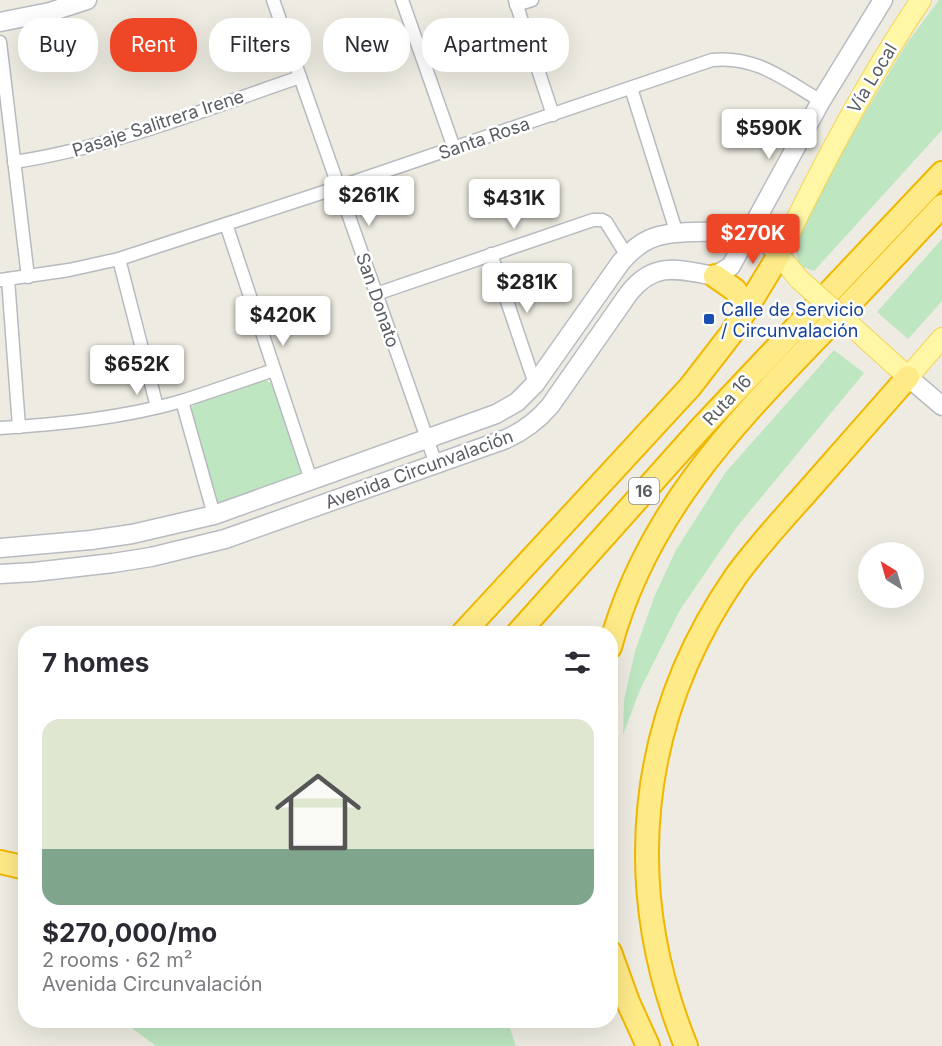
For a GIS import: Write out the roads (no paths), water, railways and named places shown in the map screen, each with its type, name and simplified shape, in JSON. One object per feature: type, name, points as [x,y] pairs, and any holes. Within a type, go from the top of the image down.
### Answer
[{"type":"highway","name":"Ruta 16","points":[[524,626],[669,464],[942,173]]},
{"type":"highway","name":"Ruta 16","points":[[618,626],[647,553],[676,502],[708,458],[774,383],[942,206]]},
{"type":"highway","points":[[469,626],[690,387],[748,308],[778,255]]},
{"type":"highway","points":[[715,276],[735,290],[748,308]]},
{"type":"highway","points":[[686,1046],[662,977],[647,886],[649,804],[658,748],[667,717],[699,638],[737,576],[763,542],[908,377]]},
{"type":"highway","points":[[0,849],[18,851]]},
{"type":"highway","points":[[0,862],[18,866]]},
{"type":"highway","points":[[618,974],[648,1046]]},
{"type":"main road","name":"Vía Local","points":[[778,255],[856,104],[880,62],[921,0]]},
{"type":"main road","points":[[778,255],[799,279],[908,377],[942,338]]},
{"type":"street","points":[[0,22],[50,12],[87,0]]},
{"type":"street","name":"San Donato","points":[[273,0],[436,464]]},
{"type":"street","points":[[402,0],[454,148]]},
{"type":"street","points":[[532,0],[515,3],[553,115]]},
{"type":"street","points":[[715,276],[731,266],[821,101],[880,1]]},
{"type":"street","points":[[0,42],[6,138],[14,162],[28,277]]},
{"type":"street","name":"Santa Rosa","points":[[4,280],[119,259],[712,60],[739,60],[759,65],[821,101]]},
{"type":"street","name":"Pasaje Salitrera Irene","points":[[14,162],[116,140],[300,77]]},
{"type":"street","points":[[631,88],[677,234]]},
{"type":"street","points":[[376,294],[597,219],[609,226],[627,256]]},
{"type":"street","points":[[226,224],[311,480]]},
{"type":"street","name":"Avenida Circunvalación","points":[[0,548],[91,540],[142,532],[214,515],[496,414],[517,402],[535,384],[627,256],[649,239],[667,234],[708,233],[748,236],[764,241],[778,255]]},
{"type":"street","points":[[491,254],[535,384]]},
{"type":"street","points":[[119,259],[157,407]]},
{"type":"street","name":"Avenida Circunvalación","points":[[0,574],[104,565],[188,548],[225,538],[506,439],[519,433],[541,416],[629,293],[643,278],[662,270],[672,269],[715,276]]},
{"type":"street","points":[[4,280],[19,427]]},
{"type":"street","points":[[0,428],[87,420],[157,407],[274,370]]},
{"type":"street","points":[[908,377],[942,406]]},
{"type":"street","points":[[182,400],[214,515]]},
{"type":"place","name":"Calle de Servicio / Circunvalación","points":[[709,319]]}]
